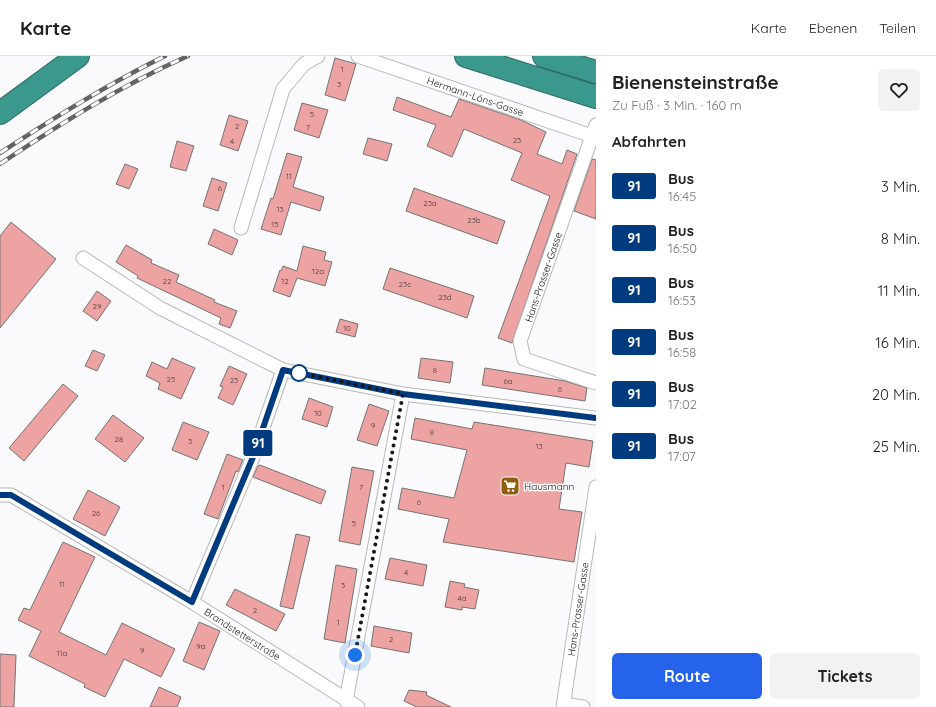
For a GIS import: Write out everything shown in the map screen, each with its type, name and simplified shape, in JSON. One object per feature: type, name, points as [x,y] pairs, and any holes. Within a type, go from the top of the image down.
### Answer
[{"type":"highway","points":[[0,113],[78,56]]},
{"type":"highway","points":[[466,56],[596,97]]},
{"type":"highway","points":[[544,56],[596,72]]},
{"type":"street","points":[[241,228],[283,89],[304,64],[318,56]]},
{"type":"street","name":"Hermann-Löns-Gasse","points":[[358,56],[594,130]]},
{"type":"street","name":"Hans-Prasser-Gasse","points":[[594,130],[520,341],[524,359],[596,383]]},
{"type":"street","points":[[83,258],[160,308],[283,370],[403,394],[596,418]]},
{"type":"street","points":[[192,602],[253,457],[283,370]]},
{"type":"street","points":[[352,704],[403,394]]},
{"type":"street","name":"Hans-Prasser-Gasse","points":[[564,706],[596,487]]},
{"type":"street","name":"Brandstetterstraße","points":[[0,495],[11,495],[192,602],[352,704]]},
{"type":"street","points":[[564,706],[583,707]]},
{"type":"building","points":[[335,58],[356,64],[345,101],[325,95]]},
{"type":"building","points":[[397,97],[451,117],[459,99],[521,120],[546,132],[537,154],[562,164],[567,150],[577,154],[512,343],[498,338],[550,196],[511,180],[522,153],[464,129],[452,157],[427,146],[436,125],[393,110]]},
{"type":"building","points":[[302,103],[328,110],[319,138],[294,130]]},
{"type":"building","points":[[229,115],[248,121],[238,151],[220,145]]},
{"type":"building","points":[[368,138],[392,144],[387,161],[363,154]]},
{"type":"building","points":[[177,141],[194,146],[186,171],[170,167]]},
{"type":"building","points":[[287,153],[302,157],[293,187],[324,197],[320,211],[291,202],[281,235],[261,229],[271,198],[273,199]]},
{"type":"building","points":[[592,159],[596,160],[596,219],[574,211]]},
{"type":"building","points":[[125,164],[138,169],[129,189],[116,184]]},
{"type":"building","points":[[212,178],[227,183],[218,211],[203,206]]},
{"type":"building","points":[[414,188],[505,221],[497,244],[406,211]]},
{"type":"building","points":[[11,222],[56,259],[0,328],[0,236]]},
{"type":"building","points":[[214,229],[238,240],[232,255],[208,244]]},
{"type":"building","points":[[126,245],[152,260],[151,263],[179,275],[176,282],[215,300],[214,302],[237,311],[230,328],[219,324],[221,318],[137,278],[138,276],[116,262]]},
{"type":"building","points":[[303,246],[326,252],[324,260],[332,262],[325,286],[297,278],[290,297],[273,291],[280,270],[281,271],[283,266],[297,271]]},
{"type":"building","points":[[390,268],[474,296],[467,318],[383,289]]},
{"type":"building","points":[[97,291],[111,301],[97,321],[83,311]]},
{"type":"building","points":[[340,319],[358,324],[355,337],[336,332]]},
{"type":"building","points":[[93,350],[105,355],[97,371],[85,366]]},
{"type":"building","points":[[172,358],[195,368],[181,399],[158,389],[160,383],[146,376],[152,362],[167,369]]},
{"type":"building","points":[[421,358],[453,362],[450,383],[418,378]]},
{"type":"building","points":[[229,366],[247,374],[233,405],[218,398],[223,387],[220,386]]},
{"type":"building","points":[[485,368],[565,381],[587,388],[585,401],[482,385]]},
{"type":"building","points":[[63,384],[78,396],[24,461],[9,448]]},
{"type":"building","points":[[309,398],[333,407],[327,427],[302,419]]},
{"type":"building","points":[[369,404],[389,411],[377,446],[357,440]]},
{"type":"building","points":[[113,415],[144,438],[125,462],[95,439]]},
{"type":"building","name":"Hausmann","points":[[415,418],[472,429],[474,422],[593,441],[589,467],[566,463],[559,509],[582,512],[574,562],[443,542],[449,519],[398,509],[402,488],[454,498],[467,450],[411,439]]},
{"type":"building","points":[[183,422],[209,432],[197,460],[172,450]]},
{"type":"building","points":[[227,454],[243,460],[238,472],[236,471],[218,519],[204,514]]},
{"type":"building","points":[[260,465],[326,491],[321,504],[253,477],[258,466]]},
{"type":"building","points":[[352,467],[374,471],[360,545],[339,541]]},
{"type":"building","points":[[88,490],[120,507],[105,536],[73,519]]},
{"type":"building","points":[[296,534],[310,537],[293,609],[280,606]]},
{"type":"building","points":[[63,542],[95,557],[59,632],[106,655],[122,623],[175,649],[161,677],[124,659],[105,697],[84,687],[85,684],[29,656],[41,631],[18,620],[24,608],[30,610]]},
{"type":"building","points":[[390,558],[427,565],[423,586],[385,579]]},
{"type":"building","points":[[336,565],[357,569],[345,643],[324,639]]},
{"type":"building","points":[[450,581],[465,584],[464,587],[479,590],[475,609],[462,607],[462,610],[445,607]]},
{"type":"building","points":[[235,589],[285,614],[276,631],[226,605]]},
{"type":"building","points":[[199,622],[220,631],[204,670],[183,661]]},
{"type":"building","points":[[374,626],[412,633],[409,653],[371,646]]},
{"type":"building","points":[[0,654],[16,655],[14,707],[0,707]]},
{"type":"building","points":[[159,687],[181,697],[177,707],[150,707]]},
{"type":"building","points":[[409,690],[427,692],[426,695],[451,707],[417,707],[404,701]]},
{"type":"railway","points":[[0,153],[81,102],[165,56]]},
{"type":"railway","points":[[0,164],[45,134],[115,92],[188,56]]},
{"type":"bus line","name":"91","points":[[0,495],[11,495],[192,602],[253,457],[283,370],[403,394],[596,418]]},
{"type":"place","name":"Hausmann","points":[[510,486]]},
{"type":"route","points":[[299,373],[403,394],[355,655]]}]
